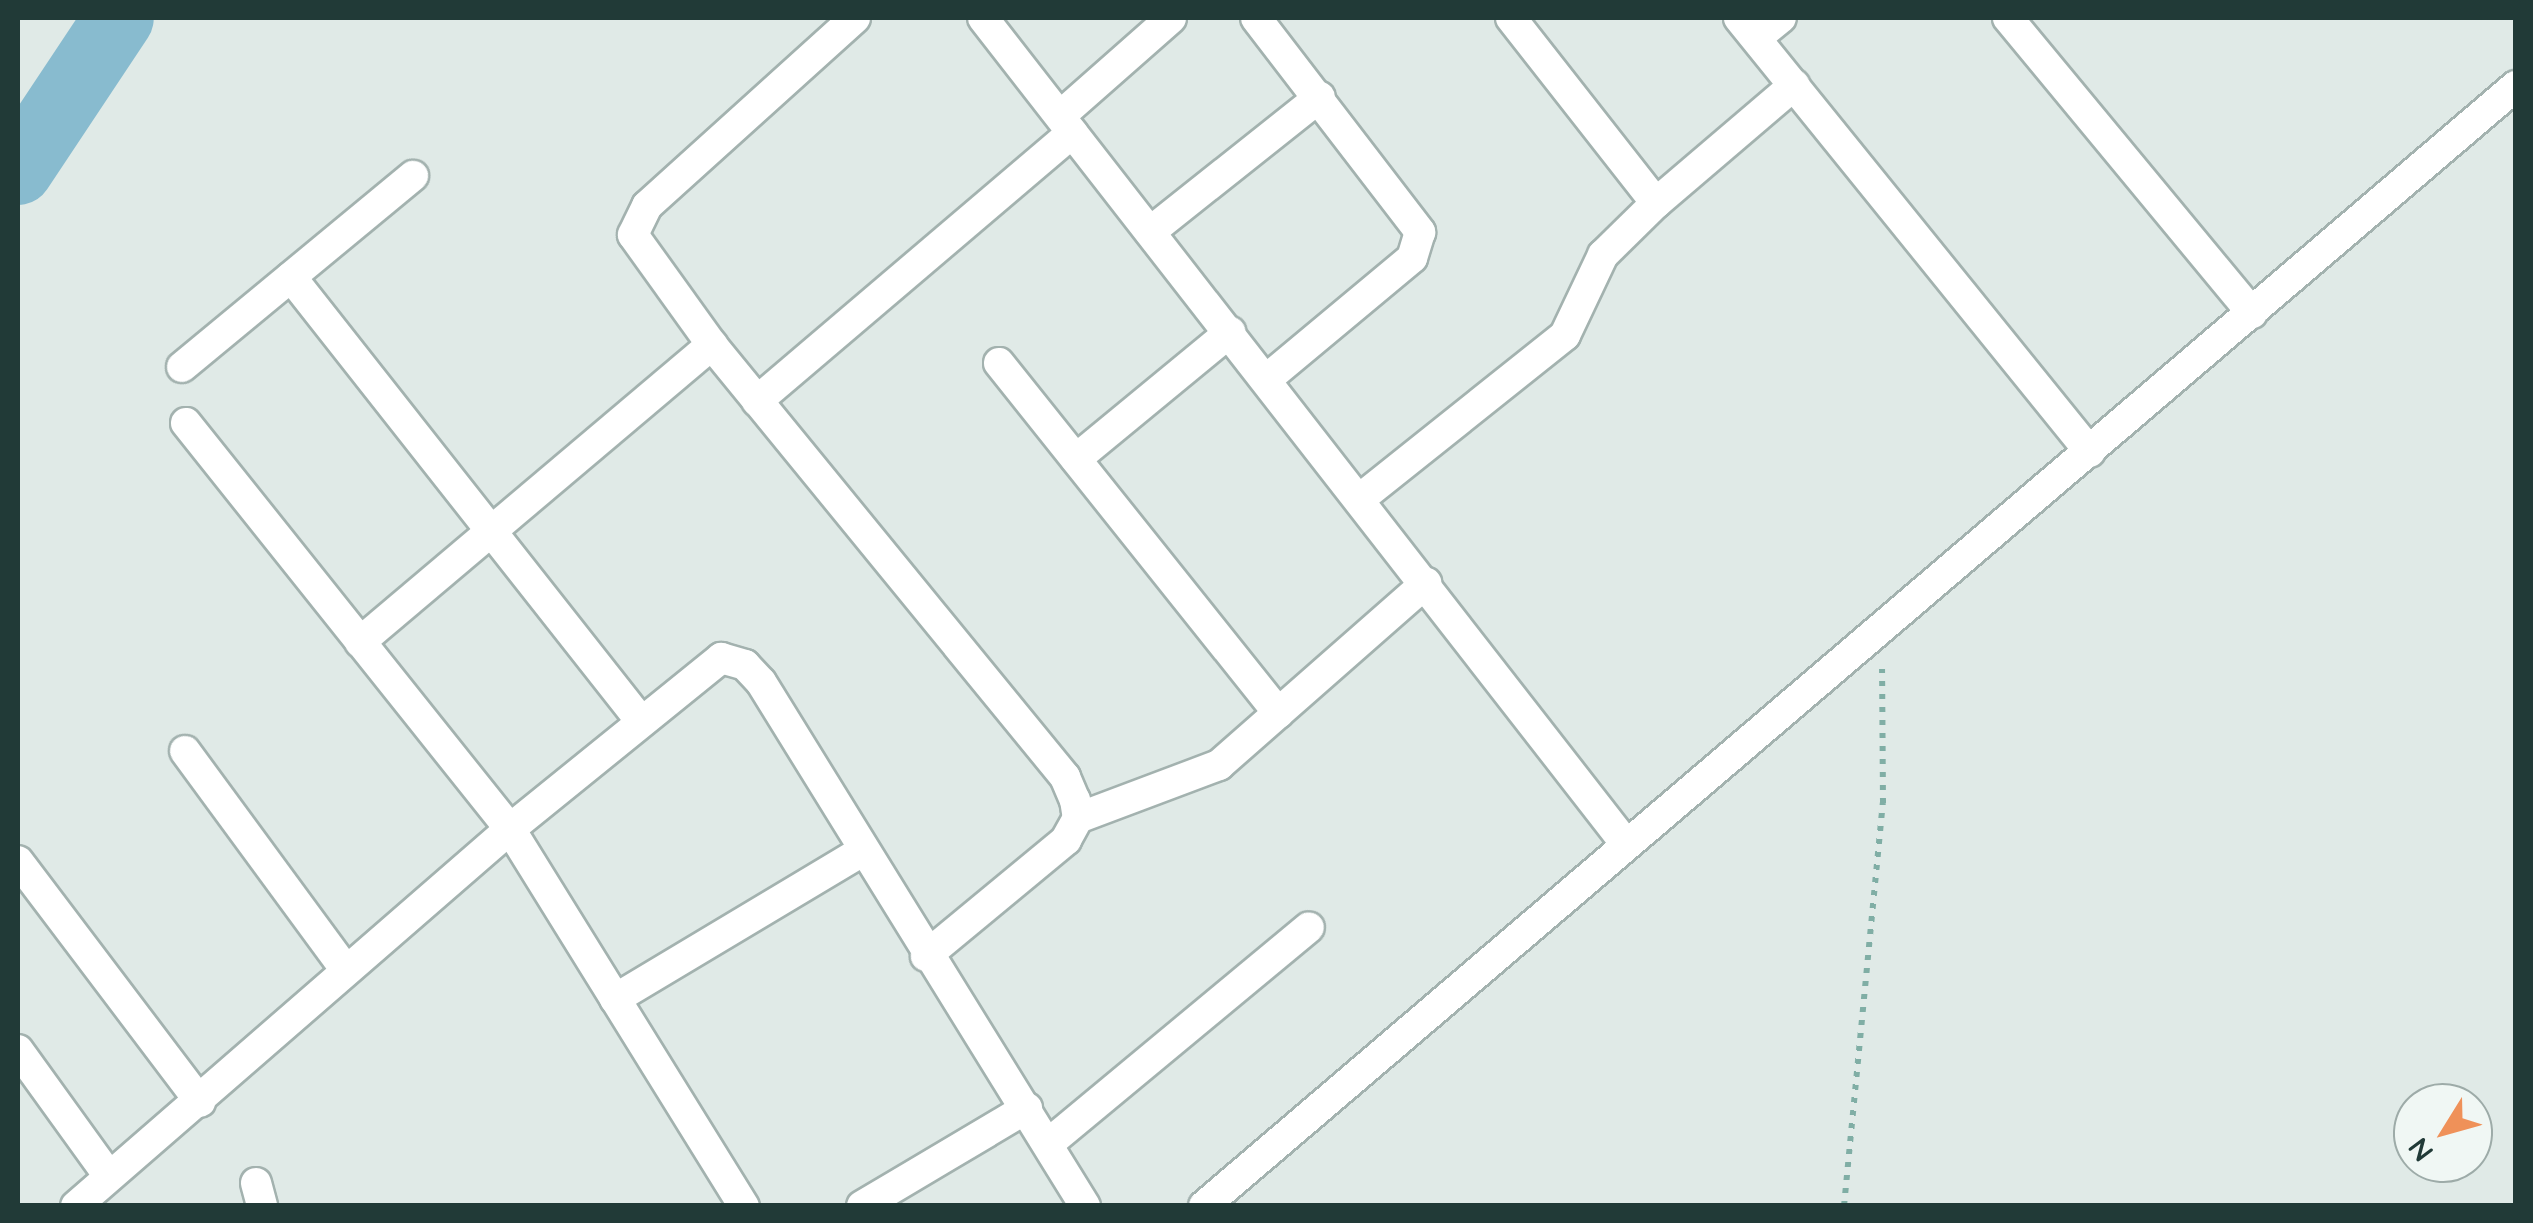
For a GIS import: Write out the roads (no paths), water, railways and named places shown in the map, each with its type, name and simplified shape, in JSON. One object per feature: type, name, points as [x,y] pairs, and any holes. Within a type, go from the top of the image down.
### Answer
[{"type":"street","points":[[855,18],[634,221],[640,249],[712,345],[1065,776],[1078,818]]},
{"type":"street","points":[[983,18],[1362,498],[1626,844]]},
{"type":"street","points":[[758,401],[1066,125],[1170,18]]},
{"type":"street","points":[[1256,18],[1412,218],[1420,245],[1267,380]]},
{"type":"street","points":[[1511,18],[1656,202]]},
{"type":"street","points":[[1782,18],[1747,28],[2090,452]]},
{"type":"street","points":[[2008,18],[2252,313]]},
{"type":"street","points":[[1362,498],[1565,335],[1603,256],[1656,202],[1794,84]]},
{"type":"street","points":[[1204,1206],[2516,86]]},
{"type":"street","points":[[1150,232],[1320,97]]},
{"type":"street","points":[[182,367],[413,176]]},
{"type":"street","points":[[291,277],[487,532],[640,720]]},
{"type":"street","points":[[1076,459],[1230,332]]},
{"type":"street","points":[[360,642],[712,345]]},
{"type":"street","points":[[999,364],[1278,713]]},
{"type":"street","points":[[186,422],[510,829],[744,1206]]},
{"type":"street","points":[[926,956],[1066,840],[1078,818],[1196,779],[1426,583]]},
{"type":"street","points":[[76,1206],[510,829],[704,666],[721,658],[745,666],[926,956],[1027,1108],[1085,1206]]},
{"type":"street","points":[[185,751],[346,970]]},
{"type":"street","points":[[615,999],[862,850]]},
{"type":"street","points":[[18,861],[200,1102]]},
{"type":"street","points":[[1048,1144],[1309,927]]},
{"type":"street","points":[[18,1050],[109,1176]]},
{"type":"street","points":[[862,1206],[1027,1108]]},
{"type":"waterway","points":[[18,170],[119,18]]}]
